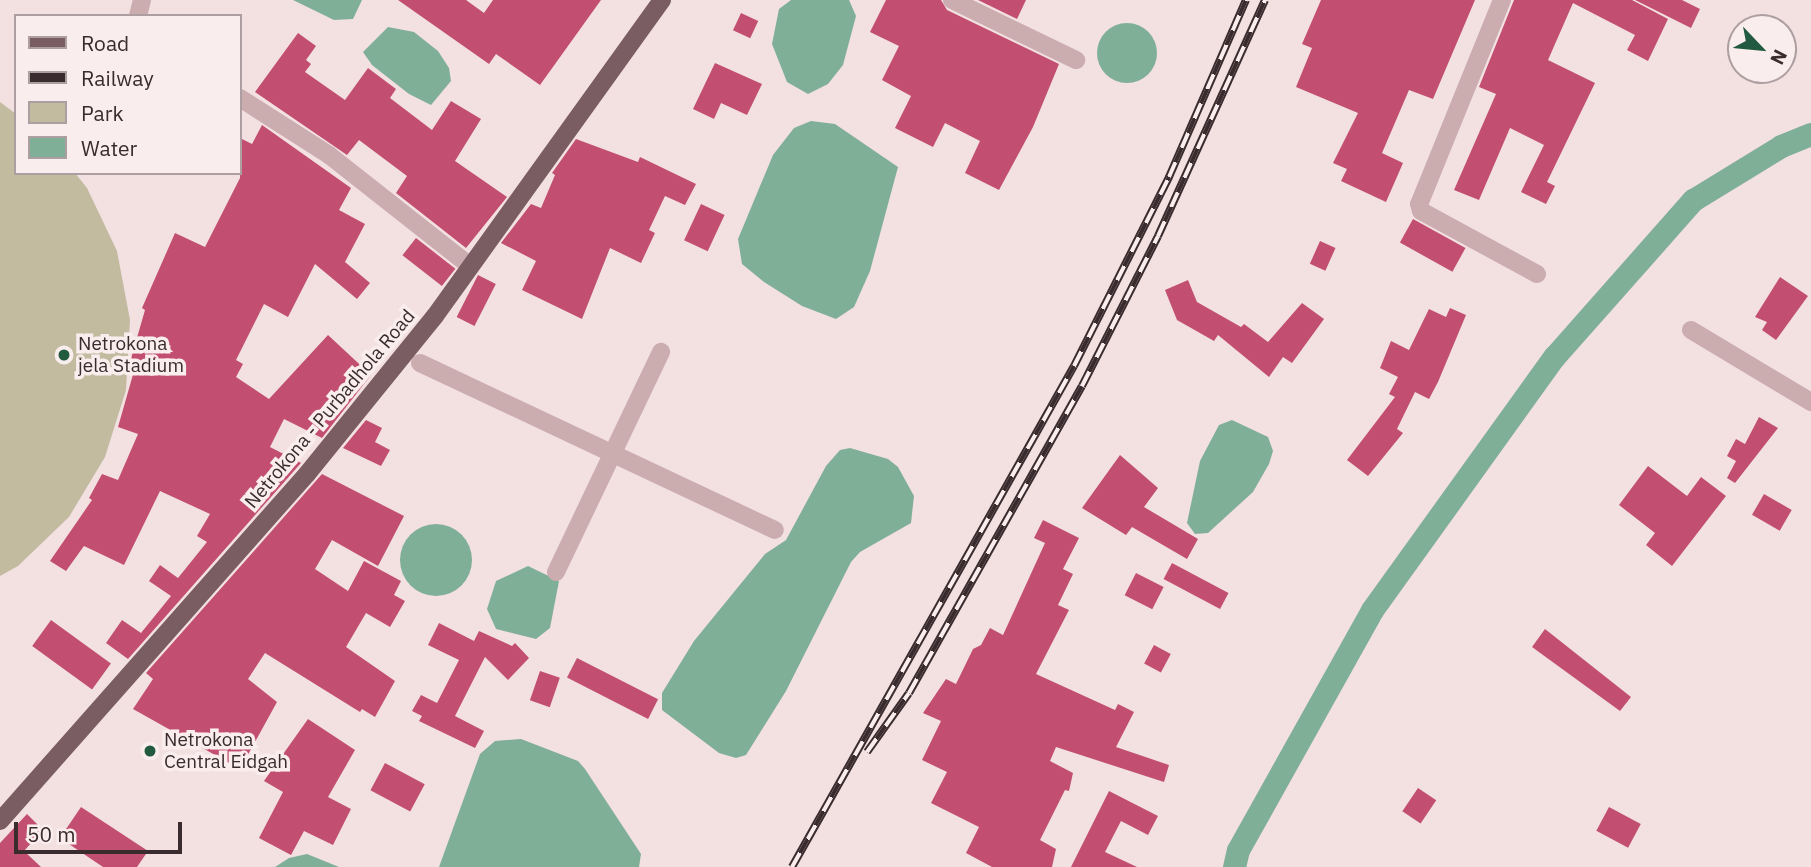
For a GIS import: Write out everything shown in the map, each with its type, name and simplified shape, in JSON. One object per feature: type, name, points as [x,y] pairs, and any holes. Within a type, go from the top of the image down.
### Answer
[{"type":"main road","name":"Netrokona - Purbadhola Road","points":[[0,821],[307,474],[470,266],[662,0]]},
{"type":"street","points":[[952,0],[1076,61]]},
{"type":"street","points":[[1502,0],[1419,204],[1422,211],[1537,274]]},
{"type":"street","points":[[242,99],[329,155],[470,266]]},
{"type":"street","points":[[1691,330],[1811,402]]},
{"type":"street","points":[[556,572],[661,352]]},
{"type":"street","points":[[420,363],[775,530]]},
{"type":"green space","name":"Netrokona jela Stadium","points":[[0,102],[14,112],[14,175],[77,175],[87,188],[117,251],[130,320],[126,390],[105,457],[69,517],[18,566],[0,576]]},
{"type":"water","points":[[293,0],[362,0],[353,19],[334,20]]},
{"type":"water","points":[[791,0],[849,0],[856,16],[843,65],[828,84],[808,94],[787,82],[772,44],[779,9]]},
{"type":"water","points":[[1121,23],[1133,23],[1152,36],[1157,53],[1155,65],[1144,78],[1133,83],[1121,83],[1102,70],[1097,59],[1097,47],[1110,28]]},
{"type":"water","points":[[388,27],[414,32],[438,51],[449,68],[451,81],[431,105],[409,94],[372,65],[363,52]]},
{"type":"water","points":[[811,121],[835,124],[898,167],[870,271],[854,307],[836,319],[802,306],[764,282],[742,264],[738,239],[773,155],[794,128]]},
{"type":"water","points":[[1232,420],[1268,437],[1273,451],[1269,464],[1253,492],[1208,533],[1195,534],[1187,523],[1200,461],[1219,425]]},
{"type":"water","points":[[850,448],[888,459],[898,467],[914,496],[911,523],[860,552],[851,562],[786,691],[746,755],[736,758],[719,753],[662,710],[662,693],[694,641],[765,554],[786,540],[826,466],[840,450]]},
{"type":"water","points":[[443,524],[462,534],[470,546],[470,574],[462,586],[450,594],[429,596],[410,586],[402,574],[400,553],[410,534],[422,526]]},
{"type":"water","points":[[528,566],[559,581],[550,628],[536,639],[496,629],[487,609],[496,581]]},
{"type":"water","points":[[521,739],[578,761],[641,854],[639,867],[439,867],[480,754],[495,741]]},
{"type":"water","points":[[307,854],[339,867],[275,867],[289,858]]},
{"type":"building","points":[[398,0],[466,0],[484,13],[493,0],[601,0],[540,85],[496,54],[489,64]]},
{"type":"building","points":[[886,0],[941,0],[947,10],[1059,64],[1033,127],[999,190],[965,173],[980,141],[945,123],[933,147],[895,128],[911,96],[882,80],[899,46],[870,32]]},
{"type":"building","points":[[978,0],[1026,0],[1017,19]]},
{"type":"building","points":[[1321,0],[1475,0],[1433,99],[1409,90],[1382,153],[1403,163],[1386,202],[1341,181],[1347,169],[1333,163],[1358,113],[1296,87],[1312,48],[1302,44]]},
{"type":"building","points":[[1514,0],[1632,0],[1668,19],[1648,61],[1627,50],[1635,35],[1573,3],[1548,60],[1595,83],[1547,182],[1555,186],[1546,204],[1521,192],[1544,145],[1510,128],[1479,200],[1454,190],[1496,94],[1479,87]]},
{"type":"building","points":[[1635,0],[1682,0],[1700,9],[1691,28]]},
{"type":"building","points":[[741,13],[758,21],[750,38],[733,30]]},
{"type":"building","points":[[298,33],[316,46],[306,60],[311,64],[305,72],[345,100],[368,68],[396,89],[390,98],[432,130],[451,101],[481,119],[455,161],[507,197],[466,248],[396,193],[407,176],[359,140],[347,155],[255,92]]},
{"type":"building","points":[[715,63],[762,84],[747,115],[721,103],[714,119],[693,109]]},
{"type":"building","points":[[262,125],[351,188],[339,210],[365,224],[345,262],[370,283],[357,299],[315,264],[288,317],[264,304],[236,360],[243,364],[236,377],[269,399],[328,335],[371,375],[322,438],[284,419],[270,447],[301,463],[128,659],[106,643],[122,620],[141,633],[171,596],[149,581],[160,565],[178,578],[207,542],[197,536],[210,514],[160,491],[124,565],[84,546],[66,571],[50,561],[92,500],[89,498],[102,474],[118,480],[138,434],[118,427],[136,364],[130,362],[145,310],[142,308],[175,233],[205,247],[242,175],[242,139],[252,144]]},
{"type":"building","points":[[576,139],[638,162],[640,157],[696,184],[685,205],[665,196],[649,230],[655,233],[641,263],[610,248],[582,319],[522,290],[536,261],[501,243],[531,204],[541,208],[555,175],[552,173]]},
{"type":"building","points":[[701,204],[725,215],[708,251],[684,240]]},
{"type":"building","points":[[1413,219],[1465,248],[1452,272],[1400,243]]},
{"type":"building","points":[[416,238],[455,269],[442,286],[402,255]]},
{"type":"building","points":[[1320,241],[1336,248],[1325,271],[1310,264]]},
{"type":"building","points":[[478,275],[496,284],[474,326],[457,317]]},
{"type":"building","points":[[1780,277],[1808,296],[1776,340],[1762,330],[1767,322],[1755,317]]},
{"type":"building","points":[[1188,280],[1197,302],[1241,327],[1244,324],[1268,342],[1302,303],[1324,319],[1292,363],[1283,357],[1269,377],[1218,335],[1214,341],[1177,320],[1165,290]]},
{"type":"building","points":[[1450,308],[1466,315],[1438,382],[1429,399],[1415,392],[1397,429],[1403,433],[1368,476],[1347,460],[1395,397],[1389,394],[1398,377],[1380,368],[1391,341],[1409,350],[1429,309],[1446,317]]},
{"type":"building","points":[[1759,417],[1778,428],[1735,483],[1727,478],[1736,461],[1727,456],[1736,439],[1745,444]]},
{"type":"building","points":[[366,420],[382,428],[375,442],[390,450],[381,466],[343,448]]},
{"type":"building","points":[[1120,455],[1158,488],[1144,507],[1198,539],[1187,559],[1132,527],[1126,535],[1082,508]]},
{"type":"building","points":[[1648,466],[1687,496],[1701,477],[1726,496],[1672,566],[1646,545],[1655,533],[1619,505]]},
{"type":"building","points":[[322,474],[404,516],[378,566],[332,540],[315,569],[348,591],[364,561],[401,581],[394,595],[405,601],[390,627],[366,613],[346,647],[395,681],[375,717],[362,709],[360,712],[265,653],[248,679],[277,702],[240,769],[133,709],[153,679],[146,673]]},
{"type":"building","points":[[1764,494],[1792,510],[1780,531],[1752,515]]},
{"type":"building","points":[[1043,520],[1079,538],[1063,569],[1073,574],[1058,605],[1069,610],[1036,674],[1115,710],[1118,704],[1134,712],[1116,747],[1169,765],[1164,782],[1056,747],[1050,761],[1073,773],[1069,791],[1065,790],[1040,840],[1056,849],[1052,867],[992,867],[966,853],[979,827],[931,803],[947,772],[922,760],[941,721],[923,713],[946,679],[956,684],[973,649],[981,645],[990,628],[1003,635],[1045,543],[1034,538]]},
{"type":"building","points":[[1172,563],[1229,593],[1220,609],[1164,579]]},
{"type":"building","points":[[1136,573],[1164,587],[1152,609],[1125,595]]},
{"type":"building","points":[[51,620],[111,663],[92,689],[32,646]]},
{"type":"building","points":[[439,623],[474,641],[479,631],[512,646],[515,643],[529,658],[508,680],[485,657],[455,716],[484,731],[475,748],[419,721],[422,716],[412,711],[421,695],[437,703],[459,660],[428,645]]},
{"type":"building","points":[[1545,629],[1631,697],[1620,711],[1532,647]]},
{"type":"building","points":[[1154,645],[1171,654],[1161,672],[1144,664]]},
{"type":"building","points":[[577,658],[658,699],[648,719],[567,678]]},
{"type":"building","points":[[540,671],[560,678],[550,707],[530,700]]},
{"type":"building","points":[[308,719],[355,750],[328,797],[351,809],[333,845],[304,831],[291,855],[259,838],[283,792],[264,781]]},
{"type":"building","points":[[385,763],[425,784],[410,811],[370,790]]},
{"type":"building","points":[[1418,788],[1436,800],[1421,824],[1402,811]]},
{"type":"building","points":[[1109,791],[1158,816],[1148,835],[1121,821],[1105,852],[1137,867],[1071,867]]},
{"type":"building","points":[[81,807],[148,851],[137,867],[103,867],[60,838]]},
{"type":"building","points":[[1609,807],[1641,824],[1628,848],[1596,831]]},
{"type":"building","points":[[27,814],[43,830],[24,851],[41,867],[0,867],[0,843]]},
{"type":"waterway","points":[[1234,867],[1238,850],[1372,610],[1554,357],[1693,200],[1781,146],[1811,134]]},
{"type":"railway","points":[[792,867],[1074,366],[1169,177],[1246,0]]},
{"type":"railway","points":[[867,752],[909,693],[1082,386],[1158,236],[1265,0]]},
{"type":"place","name":"Netrokona jela Stadium","points":[[64,355]]},
{"type":"place","name":"Netrokona Central Eidgah","points":[[150,751]]}]
